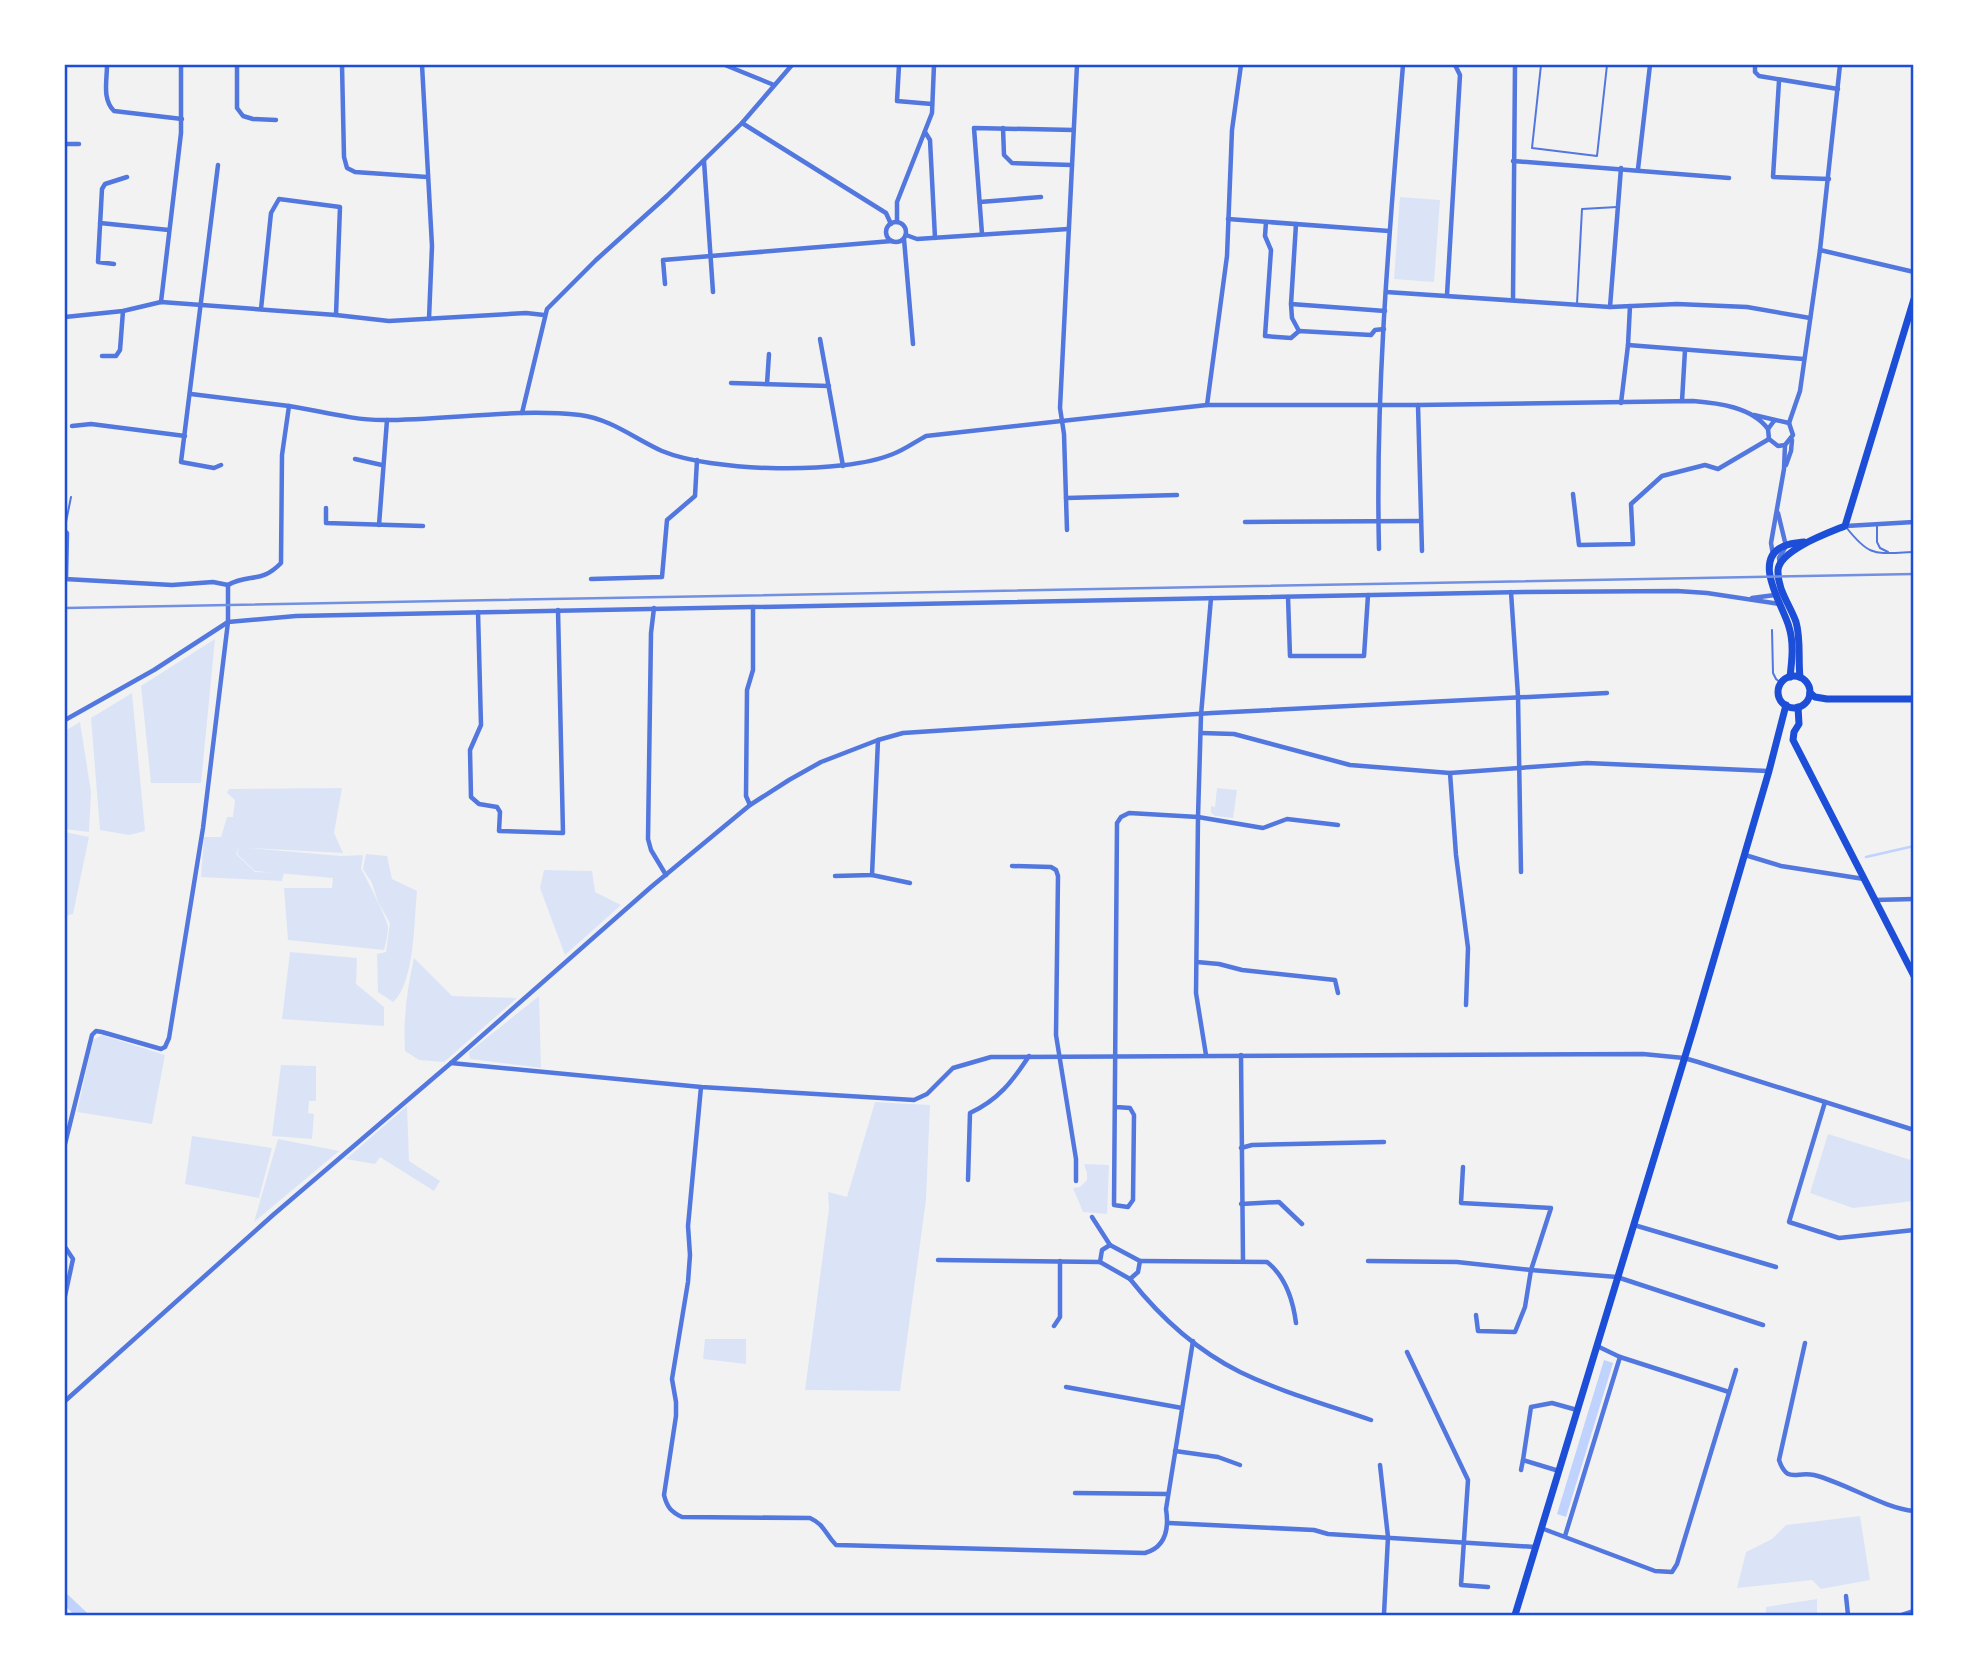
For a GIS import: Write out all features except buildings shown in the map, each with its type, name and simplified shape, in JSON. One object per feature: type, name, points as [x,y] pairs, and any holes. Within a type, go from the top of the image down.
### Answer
[{"type":"main road","points":[[1790,677],[1792,642],[1778,570],[1786,556],[1809,541],[1845,526],[1914,299]]},
{"type":"main road","points":[[1800,677],[1790,677],[1781,683],[1780,698],[1786,705],[1798,707],[1806,702],[1810,693],[1809,686],[1800,677],[1796,624],[1776,595],[1769,574],[1774,556],[1786,545],[1809,541]]},
{"type":"main road","points":[[1810,693],[1815,697],[1827,699],[1914,699]]},
{"type":"main road","points":[[1515,1615],[1745,855],[1786,705]]},
{"type":"main road","points":[[1798,707],[1800,724],[1794,732],[1793,740],[1914,976]]},
{"type":"street","points":[[107,65],[106,96],[108,105],[114,111],[182,119]]},
{"type":"street","points":[[161,302],[182,119],[181,65]]},
{"type":"street","points":[[237,65],[237,108],[243,116],[253,120],[276,120]]},
{"type":"street","points":[[342,65],[344,157],[347,168],[355,172],[427,177]]},
{"type":"street","points":[[422,65],[432,246],[429,319]]},
{"type":"street","points":[[725,65],[774,85]]},
{"type":"street","points":[[522,413],[544,315],[554,301],[742,123],[792,65]]},
{"type":"street","points":[[899,65],[897,101],[932,104]]},
{"type":"street","points":[[892,241],[886,233],[894,223],[897,202],[932,113],[934,65]]},
{"type":"street","points":[[1067,530],[1064,434],[1060,420],[1077,65]]},
{"type":"street","points":[[1207,405],[1227,256],[1232,130],[1241,65]]},
{"type":"street","points":[[1379,548],[1384,329],[1403,65]]},
{"type":"street","points":[[1447,295],[1460,75],[1455,65]]},
{"type":"street","points":[[1513,299],[1515,65]]},
{"type":"street","points":[[1638,170],[1650,65]]},
{"type":"street","points":[[1755,65],[1755,72],[1759,76],[1838,89]]},
{"type":"street","points":[[1789,423],[1800,391],[1829,179],[1840,65]]},
{"type":"street","points":[[1779,81],[1773,177],[1829,179]]},
{"type":"street","points":[[742,123],[886,213],[894,223],[904,225],[913,344]]},
{"type":"street","points":[[982,234],[974,128],[1074,130]]},
{"type":"street","points":[[1003,128],[1004,155],[1012,163],[1072,166]]},
{"type":"street","points":[[925,132],[930,141],[935,238]]},
{"type":"street","points":[[65,144],[79,144]]},
{"type":"street","points":[[704,160],[713,292]]},
{"type":"street","points":[[1513,161],[1729,178]]},
{"type":"street","points":[[218,165],[181,462],[214,468],[221,465]]},
{"type":"street","points":[[1610,307],[1621,168]]},
{"type":"street","points":[[114,264],[97,262],[102,189],[105,184],[127,177]]},
{"type":"street","points":[[980,202],[1041,197]]},
{"type":"street","points":[[261,309],[271,213],[279,199],[340,207],[336,315]]},
{"type":"street","points":[[1228,219],[1389,231]]},
{"type":"street","points":[[1266,222],[1265,236],[1270,250],[1265,336],[1290,338],[1299,331],[1371,335],[1375,330],[1384,329]]},
{"type":"street","points":[[100,223],[170,230]]},
{"type":"street","points":[[1296,224],[1292,318],[1299,331]]},
{"type":"street","points":[[665,284],[663,260],[682,257],[898,242],[905,237],[917,239],[1069,229]]},
{"type":"street","points":[[1820,250],[1914,272]]},
{"type":"street","points":[[1386,292],[1610,307],[1677,303],[1747,307],[1810,318]]},
{"type":"street","points":[[65,317],[123,311],[161,302],[389,321],[526,313],[544,315]]},
{"type":"street","points":[[1292,304],[1385,311]]},
{"type":"street","points":[[1621,403],[1630,306]]},
{"type":"street","points":[[102,356],[116,356],[120,351],[123,311]]},
{"type":"street","points":[[820,339],[843,466]]},
{"type":"street","points":[[1628,345],[1804,359]]},
{"type":"street","points":[[1682,401],[1685,349]]},
{"type":"street","points":[[767,384],[769,354]]},
{"type":"street","points":[[732,383],[829,386]]},
{"type":"street","points":[[191,394],[289,406],[329,415],[387,420],[522,413],[582,415],[613,424],[663,451],[697,460],[761,468],[843,466],[892,455],[926,436],[1207,405],[1682,401],[1717,403],[1789,423],[1794,433],[1784,469]]},
{"type":"street","points":[[1418,405],[1422,551]]},
{"type":"street","points":[[65,529],[65,579],[172,585],[213,582],[228,585],[236,580],[271,574],[281,563],[282,455],[289,406]]},
{"type":"street","points":[[1751,414],[1768,429],[1769,439],[1778,446],[1792,440]]},
{"type":"street","points":[[379,525],[387,420]]},
{"type":"street","points":[[1768,429],[1774,421]]},
{"type":"street","points":[[72,426],[91,424],[185,436]]},
{"type":"street","points":[[1573,494],[1579,545],[1633,544],[1631,504],[1662,477],[1705,465],[1718,469],[1769,439]]},
{"type":"street","points":[[1774,556],[1771,543],[1784,469],[1785,445]]},
{"type":"street","points":[[355,459],[382,465]]},
{"type":"street","points":[[591,579],[662,577],[667,520],[695,496],[697,460]]},
{"type":"street","points":[[1066,498],[1177,495]]},
{"type":"street","points":[[326,508],[326,523],[423,526]]},
{"type":"street","points":[[1778,509],[1786,545],[1779,561],[1780,565]]},
{"type":"street","points":[[1245,522],[1422,521]]},
{"type":"street","points":[[1845,526],[1914,522]]},
{"type":"street","points":[[65,1144],[92,1035],[96,1031],[102,1032],[161,1049],[169,1038],[203,828],[228,622],[228,585]]},
{"type":"street","points":[[65,720],[154,670],[228,622],[296,616],[1511,592],[1677,592],[1783,602]]},
{"type":"street","points":[[1511,592],[1518,696],[1521,872]]},
{"type":"street","points":[[1288,597],[1290,656],[1364,656],[1368,595]]},
{"type":"street","points":[[1748,599],[1776,595]]},
{"type":"street","points":[[1206,1055],[1196,993],[1201,715],[1211,598]]},
{"type":"street","points":[[750,805],[746,796],[747,690],[753,670],[753,607]]},
{"type":"street","points":[[654,608],[651,634],[648,839],[650,850],[666,875]]},
{"type":"street","points":[[478,612],[481,725],[470,750],[471,796],[480,804],[497,807],[500,813],[499,831],[563,832],[558,610]]},
{"type":"street","points":[[65,1400],[273,1215],[666,875],[750,805],[821,762],[903,733],[1606,693]]},
{"type":"street","points":[[1201,733],[1234,734],[1350,765],[1450,773],[1587,763],[1769,771]]},
{"type":"street","points":[[872,875],[878,740]]},
{"type":"street","points":[[1450,773],[1456,855],[1468,948],[1466,1005]]},
{"type":"street","points":[[1116,1107],[1130,1108],[1134,1115],[1133,1200],[1128,1206],[1114,1205],[1117,823],[1121,817],[1129,813],[1198,817],[1263,828],[1287,819],[1338,825]]},
{"type":"street","points":[[1745,855],[1780,866],[1864,879]]},
{"type":"street","points":[[1013,866],[1051,867],[1056,870],[1058,876],[1056,1035],[1076,1158],[1076,1181]]},
{"type":"street","points":[[835,876],[872,875],[910,883]]},
{"type":"street","points":[[1874,900],[1914,899]]},
{"type":"street","points":[[1197,962],[1242,970],[1335,980],[1338,993]]},
{"type":"street","points":[[451,1063],[701,1087],[914,1100],[927,1094],[954,1068],[991,1057],[1643,1054],[1684,1058],[1914,1130]]},
{"type":"street","points":[[1241,1055],[1243,1261]]},
{"type":"street","points":[[968,1180],[970,1113],[989,1104],[1029,1056]]},
{"type":"street","points":[[701,1087],[688,1226],[688,1282],[672,1379],[677,1402],[676,1416],[664,1495],[667,1506],[682,1517],[810,1518],[821,1523],[836,1545],[1145,1553],[1159,1546],[1168,1523],[1166,1508],[1192,1341]]},
{"type":"street","points":[[1825,1102],[1789,1222],[1839,1238],[1914,1230]]},
{"type":"street","points":[[1241,1148],[1252,1145],[1384,1142]]},
{"type":"street","points":[[1463,1167],[1461,1203],[1551,1208],[1531,1270],[1525,1307],[1515,1332],[1478,1331],[1476,1315]]},
{"type":"street","points":[[1241,1204],[1279,1202],[1302,1224]]},
{"type":"street","points":[[1092,1217],[1110,1245],[1140,1261],[1266,1262],[1277,1269],[1294,1303],[1296,1322]]},
{"type":"street","points":[[1633,1224],[1776,1267]]},
{"type":"street","points":[[1100,1262],[1102,1250],[1110,1245]]},
{"type":"street","points":[[65,1247],[73,1259],[65,1296]]},
{"type":"street","points":[[937,1260],[1100,1262],[1130,1279],[1150,1304],[1192,1341],[1240,1371],[1371,1420]]},
{"type":"street","points":[[1054,1326],[1060,1317],[1059,1261]]},
{"type":"street","points":[[1130,1279],[1138,1272],[1140,1261]]},
{"type":"street","points":[[1368,1261],[1457,1262],[1617,1277],[1763,1325]]},
{"type":"street","points":[[1805,1343],[1779,1460],[1782,1471],[1789,1475],[1812,1474],[1914,1511]]},
{"type":"street","points":[[1597,1345],[1620,1357],[1729,1392]]},
{"type":"street","points":[[1407,1352],[1468,1480],[1461,1585],[1488,1587]]},
{"type":"street","points":[[1565,1536],[1620,1357]]},
{"type":"street","points":[[1541,1528],[1656,1571],[1672,1572],[1677,1564],[1736,1370]]},
{"type":"street","points":[[1066,1387],[1182,1408]]},
{"type":"street","points":[[1521,1470],[1531,1407],[1552,1403],[1577,1410]]},
{"type":"street","points":[[1175,1451],[1218,1457],[1240,1465]]},
{"type":"street","points":[[1523,1460],[1559,1471]]},
{"type":"street","points":[[1380,1465],[1388,1537],[1384,1614]]},
{"type":"street","points":[[1075,1493],[1168,1494]]},
{"type":"street","points":[[1168,1523],[1301,1529],[1328,1534],[1535,1547]]},
{"type":"street","points":[[1846,1596],[1848,1615]]},
{"type":"street","points":[[1902,1615],[1914,1611]]},
{"type":"lane","points":[[1541,65],[1532,148],[1597,156],[1607,65]]},
{"type":"lane","points":[[1577,305],[1582,209],[1618,207]]},
{"type":"lane","points":[[65,529],[71,497]]},
{"type":"lane","points":[[1877,524],[1877,542],[1880,548],[1889,552]]},
{"type":"lane","points":[[1845,526],[1861,546],[1870,552],[1914,552]]},
{"type":"lane","points":[[1772,630],[1773,674],[1781,683]]},
{"type":"shaded area","points":[[1400,197],[1440,200],[1434,282],[1394,279]]},
{"type":"shaded area","points":[[215,639],[201,783],[151,783],[141,686]]},
{"type":"shaded area","points":[[132,693],[145,831],[129,835],[100,830],[91,718]]},
{"type":"shaded area","points":[[80,722],[91,792],[89,832],[65,829],[65,731]]},
{"type":"shaded area","points":[[342,788],[334,833],[343,853],[248,848],[341,856],[363,855],[361,869],[388,927],[384,950],[288,940],[284,888],[332,888],[333,878],[284,874],[282,881],[201,877],[204,837],[221,837],[227,817],[233,817],[235,800],[227,793],[229,789]],"holes":[[[239,846],[237,854],[255,871],[273,873],[255,872],[236,854]]]},
{"type":"shaded area","points":[[1217,788],[1237,790],[1233,818],[1211,813],[1211,806],[1215,807]]},
{"type":"shaded area","points":[[65,832],[89,837],[73,914],[65,916]]},
{"type":"shaded area","points":[[366,854],[387,856],[392,879],[417,891],[414,933],[406,981],[393,1002],[378,992],[377,954],[386,952],[390,923],[363,869]]},
{"type":"shaded area","points":[[544,870],[592,871],[595,892],[621,905],[565,955],[540,888]]},
{"type":"shaded area","points":[[290,952],[357,958],[356,984],[384,1007],[384,1026],[282,1019]]},
{"type":"shaded area","points":[[414,958],[452,996],[517,998],[444,1062],[419,1060],[405,1051],[406,1004]]},
{"type":"shaded area","points":[[539,996],[541,1068],[470,1059],[469,1052]]},
{"type":"shaded area","points":[[102,1035],[165,1055],[152,1124],[77,1112],[93,1040]]},
{"type":"shaded area","points":[[281,1065],[316,1066],[316,1101],[309,1101],[308,1113],[314,1114],[312,1139],[272,1136]]},
{"type":"shaded area","points":[[875,1102],[930,1105],[926,1200],[900,1391],[805,1390],[829,1209],[828,1192],[847,1197]]},
{"type":"shaded area","points":[[407,1106],[409,1161],[440,1181],[434,1191],[380,1157],[375,1164],[346,1159]]},
{"type":"shaded area","points":[[1828,1134],[1914,1161],[1914,1201],[1853,1208],[1810,1193]]},
{"type":"shaded area","points":[[192,1136],[272,1148],[259,1198],[185,1184]]},
{"type":"shaded area","points":[[278,1139],[339,1151],[254,1222]]},
{"type":"shaded area","points":[[1084,1164],[1109,1165],[1107,1214],[1083,1212],[1073,1188],[1080,1187],[1087,1180]]},
{"type":"shaded area","points":[[705,1339],[746,1339],[746,1364],[703,1359]]},
{"type":"shaded area","points":[[1860,1516],[1870,1580],[1821,1589],[1812,1580],[1737,1588],[1746,1552],[1772,1539],[1786,1525]]},
{"type":"shaded area","points":[[1817,1599],[1817,1615],[1766,1615],[1766,1607]]},
{"type":"water","points":[[1604,1360],[1613,1363],[1566,1517],[1557,1514]]},
{"type":"waterway","points":[[1866,857],[1914,846]]},
{"type":"waterway","points":[[65,1599],[82,1615]]},
{"type":"railway","points":[[65,608],[1914,574]]}]
